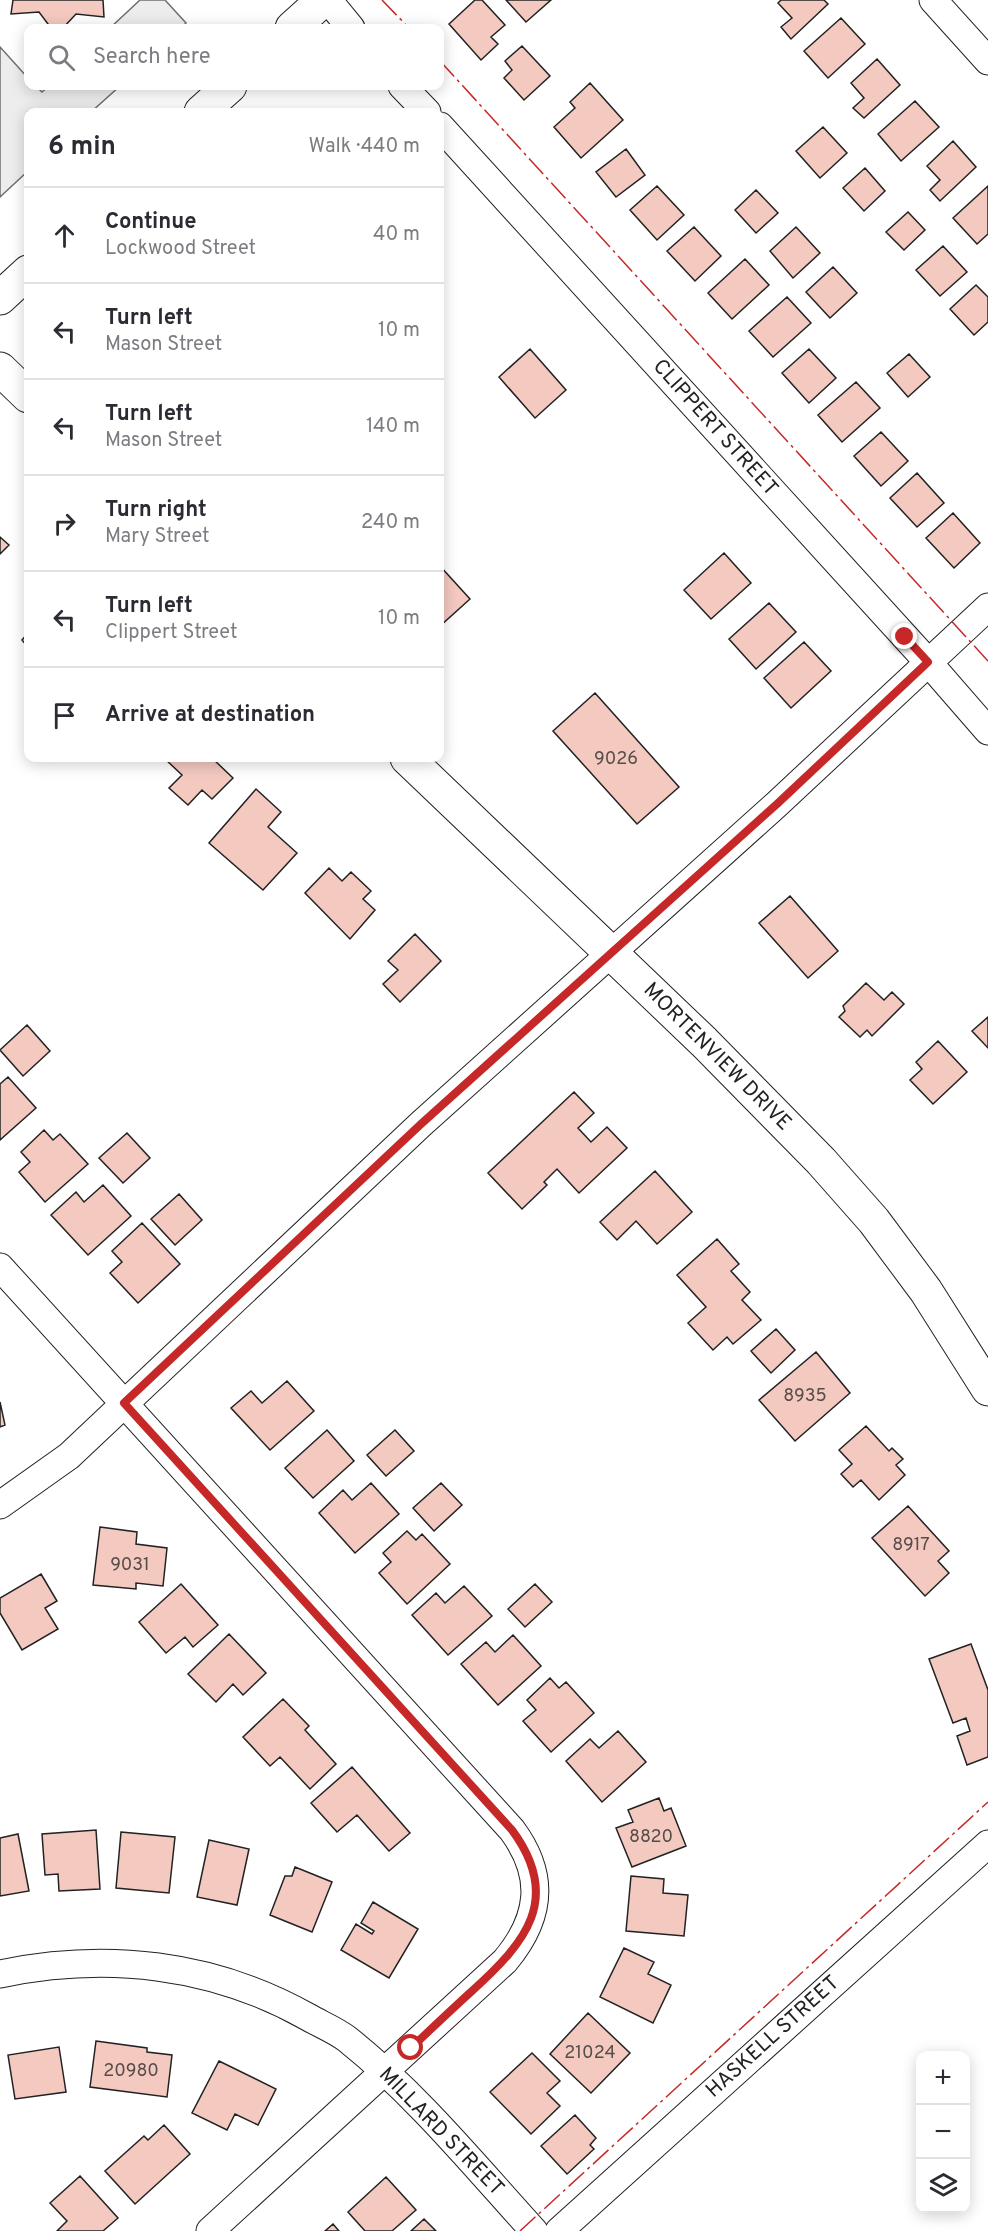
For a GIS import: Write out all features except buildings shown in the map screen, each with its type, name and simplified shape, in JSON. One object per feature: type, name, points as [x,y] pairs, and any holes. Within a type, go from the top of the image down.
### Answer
[{"type":"street","points":[[296,24],[323,0]]},
{"type":"street","points":[[328,0],[348,24]]},
{"type":"street","points":[[933,0],[988,61]]},
{"type":"street","points":[[205,108],[226,90]]},
{"type":"street","points":[[406,90],[423,108]]},
{"type":"street","name":"CLIPPERT STREET","points":[[444,130],[928,662],[988,731]]},
{"type":"street","points":[[0,298],[24,276]]},
{"type":"street","points":[[0,369],[24,392]]},
{"type":"street","points":[[0,1504],[69,1456],[421,1124],[610,951],[777,804],[988,607]]},
{"type":"street","name":"MORTENVIEW DRIVE","points":[[412,762],[610,951],[821,1161],[874,1221],[926,1291],[988,1389]]},
{"type":"street","points":[[0,1268],[512,1830],[530,1860],[535,1895],[528,1928],[512,1952],[385,2072],[210,2231]]},
{"type":"street","name":"HASKELL STREET","points":[[559,2231],[988,1844]]},
{"type":"street","name":"MILLARD STREET","points":[[0,1974],[43,1965],[107,1962],[170,1967],[226,1980],[286,2005],[345,2038],[385,2072],[409,2094],[534,2231]]},
{"type":"shaded area","points":[[140,0],[165,0],[186,23],[185,24],[114,24]]},
{"type":"shaded area","points":[[0,47],[24,74],[24,90],[42,92],[44,90],[116,90],[95,108],[24,108],[24,175],[0,197]]},
{"type":"power","points":[[382,0],[405,24]]},
{"type":"power","points":[[444,65],[988,661]]},
{"type":"power","points":[[520,2231],[988,1802]]},
{"type":"route","points":[[411,2048],[505,1961],[520,1943],[535,1906],[535,1883],[530,1860],[523,1844],[124,1403],[421,1124],[610,951],[777,804],[928,662],[905,637]]}]
